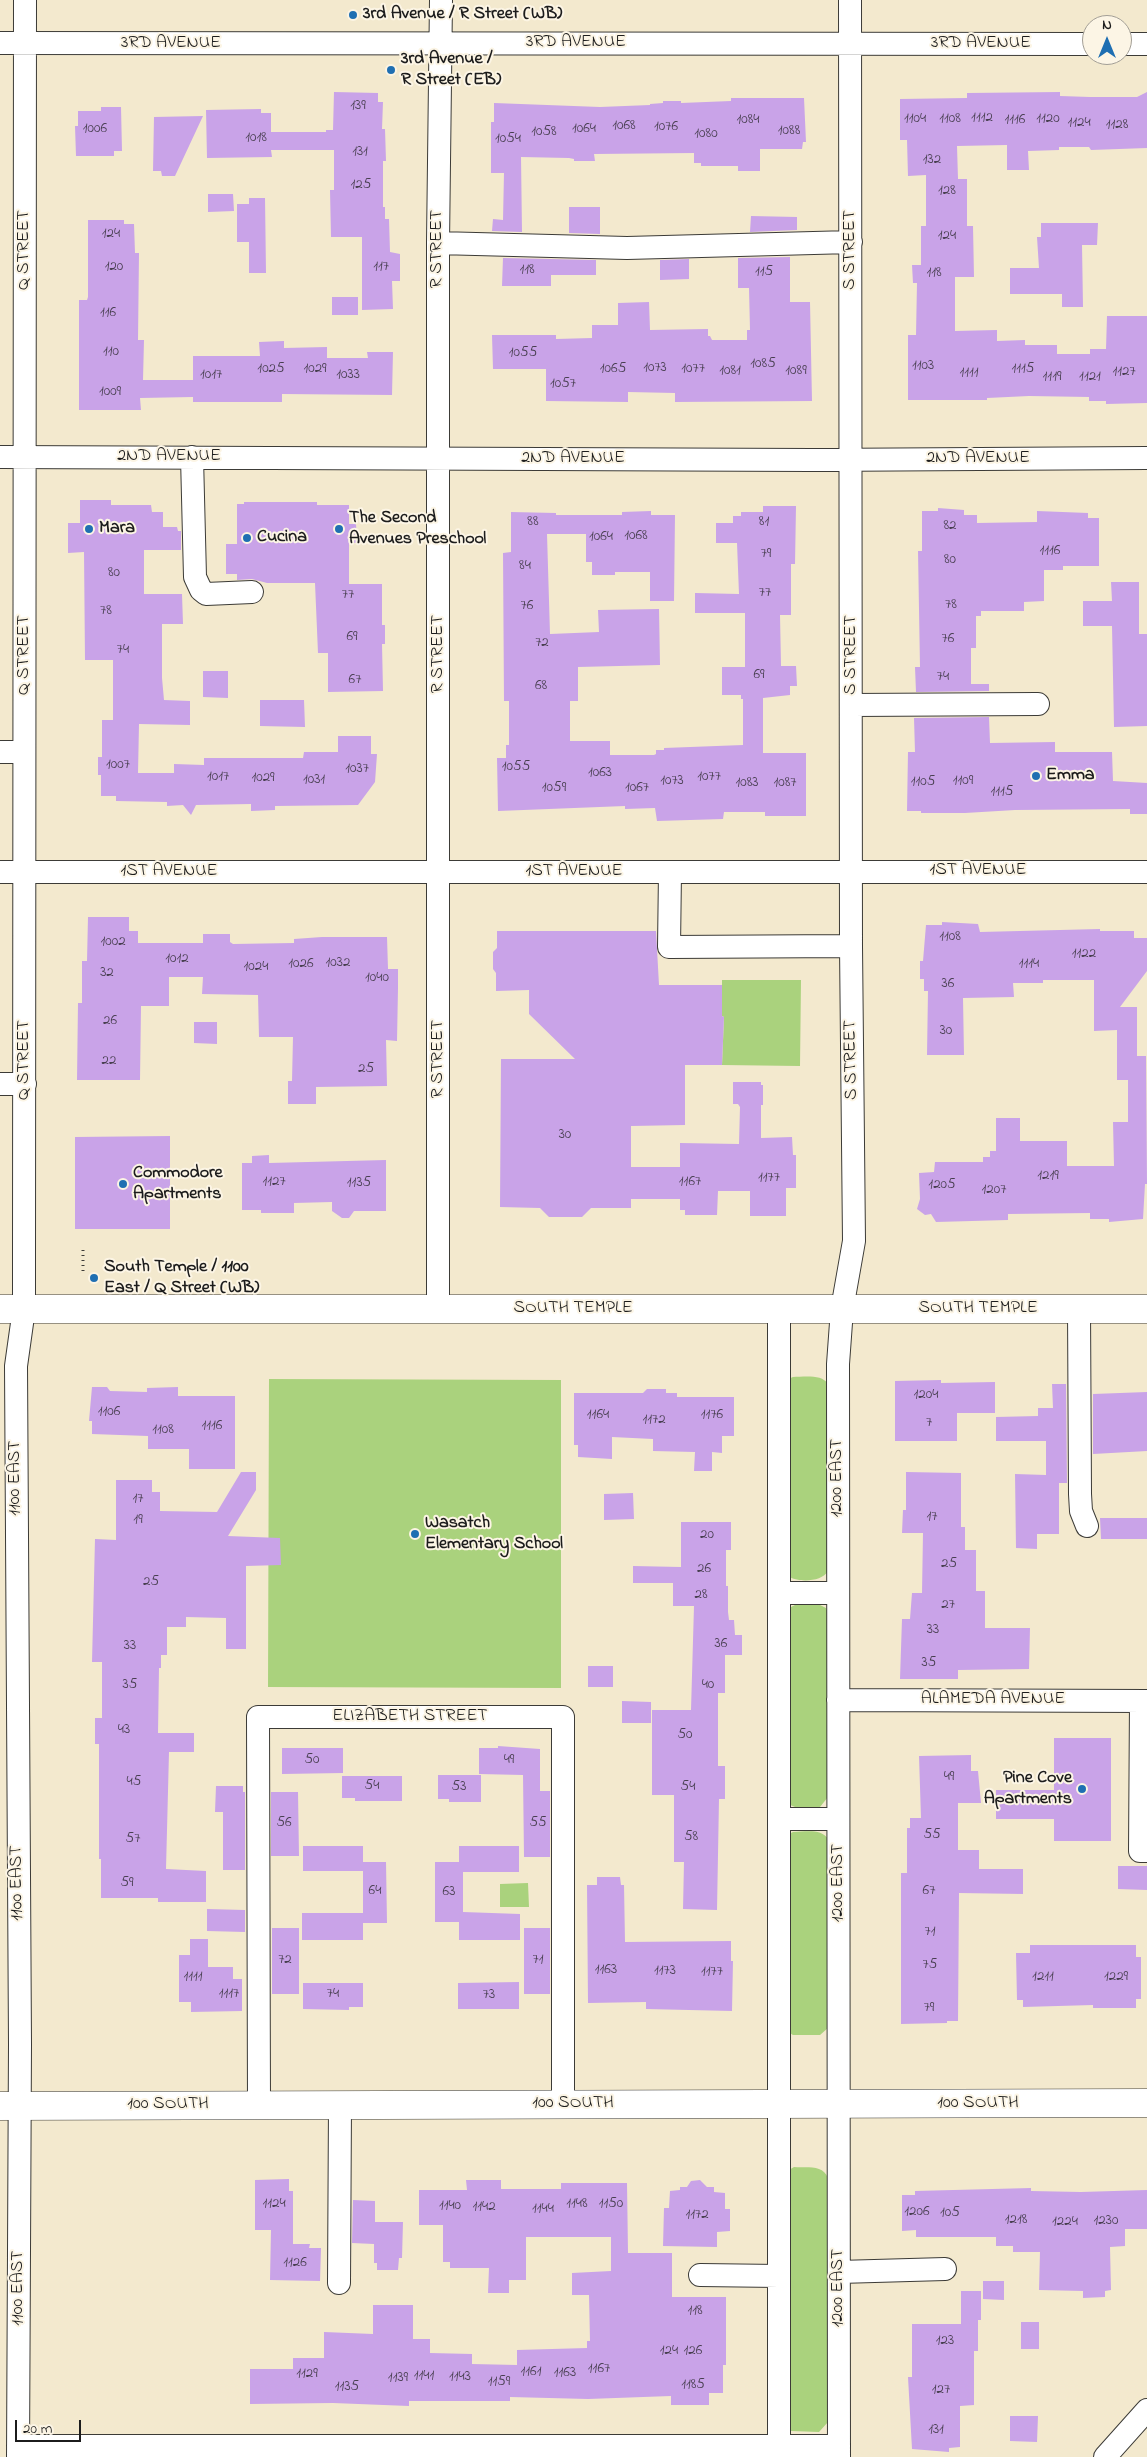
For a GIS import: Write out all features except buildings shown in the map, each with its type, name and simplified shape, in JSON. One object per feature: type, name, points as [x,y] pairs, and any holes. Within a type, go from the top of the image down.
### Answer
[{"type":"main road","name":"SOUTH TEMPLE","points":[[12,1310],[438,1308],[779,1310],[1147,1309]]},
{"type":"main road","name":"100 SOUTH","points":[[10,2106],[1147,2103]]},
{"type":"street","name":"Q STREET","points":[[12,1310],[25,1084],[25,0]]},
{"type":"street","name":"R STREET","points":[[438,1308],[438,243],[441,0]]},
{"type":"street","name":"S STREET","points":[[842,1309],[854,1241],[851,946],[852,460],[850,0]]},
{"type":"street","name":"3RD AVENUE","points":[[0,43],[1082,44]]},
{"type":"street","points":[[1132,44],[1147,44]]},
{"type":"street","points":[[438,243],[627,248],[851,242]]},
{"type":"street","name":"2ND AVENUE","points":[[0,457],[852,460],[1147,458]]},
{"type":"street","points":[[192,457],[194,577],[201,590],[206,594],[252,592]]},
{"type":"street","points":[[852,705],[1038,704]]},
{"type":"street","points":[[0,752],[24,752]]},
{"type":"street","name":"1ST AVENUE","points":[[0,872],[1147,872]]},
{"type":"street","points":[[670,872],[669,947],[851,946]]},
{"type":"street","points":[[0,1084],[25,1084]]},
{"type":"street","name":"1200 EAST","points":[[839,2452],[838,1364],[842,1309]]},
{"type":"street","points":[[1079,1309],[1080,1494],[1081,1511],[1087,1526]]},
{"type":"street","name":"1100 EAST","points":[[12,1310],[16,1366],[8,1680],[9,2307],[18,2451]]},
{"type":"street","points":[[779,1310],[780,2452]]},
{"type":"street","points":[[779,1593],[838,1593]]},
{"type":"street","name":"ALAMEDA AVENUE","points":[[838,1700],[1144,1700]]},
{"type":"street","points":[[1144,1700],[1140,1851],[1147,1851]]},
{"type":"street","name":"ELIZABETH STREET","points":[[259,2105],[258,1717],[562,1717],[563,2104]]},
{"type":"street","points":[[780,1819],[838,1819]]},
{"type":"street","points":[[339,2283],[340,2105]]},
{"type":"street","points":[[839,2272],[945,2269]]},
{"type":"street","points":[[700,2275],[780,2276]]},
{"type":"street","points":[[1105,2457],[1147,2410]]},
{"type":"street","points":[[18,2451],[839,2452]]},
{"type":"path","points":[[84,1250],[84,1271]]},
{"type":"green space","points":[[722,980],[801,980],[800,1066],[722,1065],[724,1017],[722,1016]]},
{"type":"green space","points":[[793,1377],[817,1377],[828,1384],[828,1571],[821,1577],[809,1580],[798,1580],[788,1576],[788,1379]]},
{"type":"green space","name":"Wasatch Elementary School","points":[[269,1379],[561,1380],[561,1688],[268,1687]]},
{"type":"green space","points":[[795,1605],[820,1605],[826,1608],[829,1615],[828,1797],[820,1807],[795,1807],[788,1804],[789,1608]]},
{"type":"green space","points":[[793,1832],[818,1832],[829,1840],[828,2028],[820,2035],[793,2035],[788,2032],[789,1834]]},
{"type":"green space","points":[[528,1883],[529,1907],[500,1907],[500,1884]]},
{"type":"green space","points":[[794,2167],[818,2169],[826,2174],[828,2178],[828,2422],[819,2432],[791,2431],[786,2428],[789,2170]]},
{"type":"place","name":"3rd Avenue / R Street (WB)","points":[[353,15]]},
{"type":"place","name":"3rd Avenue / R Street (EB)","points":[[391,70]]},
{"type":"place","name":"Mara","points":[[89,529]]},
{"type":"place","name":"The Second Avenues Preschool","points":[[339,529]]},
{"type":"place","name":"Cucina","points":[[247,538]]},
{"type":"place","name":"Emma","points":[[1036,776]]},
{"type":"place","name":"Commodore Apartments","points":[[123,1184]]},
{"type":"place","name":"South Temple / 1100 East / Q Street (WB)","points":[[94,1278]]},
{"type":"place","name":"Wasatch Elementary School","points":[[415,1534]]},
{"type":"place","name":"Pine Cove Apartments","points":[[1082,1789]]}]
